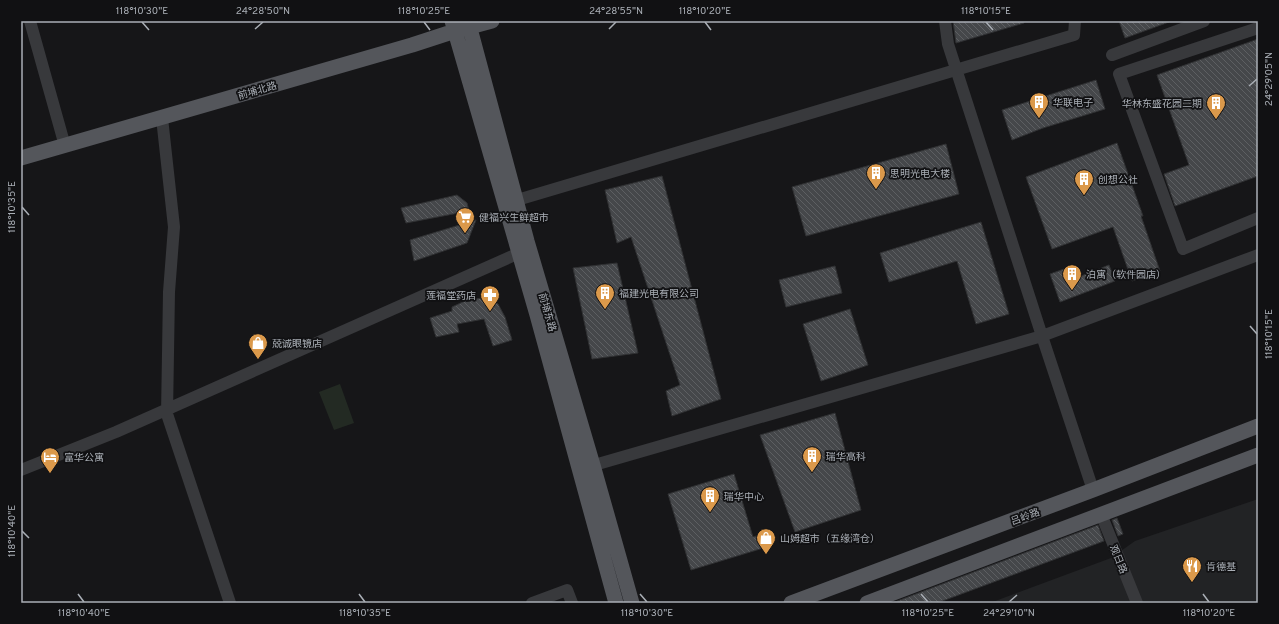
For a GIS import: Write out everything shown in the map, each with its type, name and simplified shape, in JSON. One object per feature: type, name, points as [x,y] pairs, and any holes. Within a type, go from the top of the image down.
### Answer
[{"type":"main road","name":"前埔北路","points":[[21,158],[412,45],[461,25],[492,21]]},
{"type":"main road","name":"前埔东路","points":[[461,25],[586,467],[632,603]]},
{"type":"main road","name":"吕岭路","points":[[791,603],[1093,490],[1258,426]]},
{"type":"main road","points":[[867,603],[1258,455]]},
{"type":"main road","name":"前埔东路","points":[[586,467],[616,603]]},
{"type":"street","points":[[30,21],[65,146]]},
{"type":"street","points":[[945,21],[948,44],[956,70],[1093,490]]},
{"type":"street","points":[[510,202],[1074,35],[1075,21]]},
{"type":"street","points":[[1112,54],[1204,21]]},
{"type":"street","points":[[1258,28],[1119,74],[1183,249],[1258,218]]},
{"type":"street","points":[[162,118],[174,227],[169,292],[167,414],[230,603]]},
{"type":"street","points":[[21,470],[167,410],[524,251]]},
{"type":"street","points":[[586,467],[1042,336],[1258,255]]},
{"type":"street","name":"观日路","points":[[1101,514],[1136,603]]},
{"type":"street","points":[[532,603],[567,590],[572,603]]},
{"type":"shaded area","points":[[340,384],[354,423],[334,430],[319,392]]},
{"type":"shaded area","points":[[1258,499],[1258,603],[990,603],[1111,558],[1135,541]]},
{"type":"building","points":[[953,21],[1024,21],[1024,23],[956,43]]},
{"type":"building","points":[[1119,21],[1168,21],[1169,22],[1125,38]]},
{"type":"building","name":"华林东盛花园二期","points":[[1258,39],[1258,176],[1175,206],[1164,174],[1189,165],[1157,75]]},
{"type":"building","name":"华联电子","points":[[1096,80],[1105,109],[1043,128],[1012,140],[1002,110]]},
{"type":"building","name":"创想公社","points":[[1117,143],[1143,216],[1141,216],[1160,271],[1132,281],[1113,227],[1052,249],[1026,177]]},
{"type":"building","name":"思明光电大楼","points":[[946,144],[959,194],[806,236],[792,187]]},
{"type":"building","points":[[662,176],[721,399],[672,416],[666,391],[680,385],[631,237],[617,243],[605,190]]},
{"type":"building","points":[[457,195],[467,203],[469,211],[406,223],[401,208]]},
{"type":"building","points":[[476,220],[467,243],[414,261],[410,240]]},
{"type":"building","points":[[981,222],[1009,314],[976,324],[957,261],[889,282],[880,253]]},
{"type":"building","name":"福建光电有限公司","points":[[617,263],[638,353],[592,359],[573,268]]},
{"type":"building","name":"泊寓（软件园店）","points":[[1109,265],[1115,281],[1060,302],[1050,274],[1067,268],[1071,280]]},
{"type":"building","points":[[835,266],[842,293],[786,307],[779,280]]},
{"type":"building","points":[[490,297],[498,304],[505,317],[512,340],[493,346],[484,319],[457,324],[459,332],[436,337],[430,318],[452,311],[452,307],[467,300]]},
{"type":"building","points":[[850,309],[868,365],[821,381],[803,324]]},
{"type":"building","name":"瑞华高科","points":[[835,413],[861,510],[795,532],[760,435]]},
{"type":"building","name":"瑞华中心","points":[[734,474],[753,537],[766,533],[770,546],[691,570],[668,494]]},
{"type":"building","points":[[1117,518],[1123,534],[1118,536],[1112,520]]},
{"type":"building","points":[[1098,525],[1104,541],[937,603],[892,603]]},
{"type":"place","name":"华联电子","points":[[1039,119]]},
{"type":"place","name":"华林东盛花园二期","points":[[1216,120]]},
{"type":"place","name":"思明光电大楼","points":[[876,190]]},
{"type":"place","name":"创想公社","points":[[1084,196]]},
{"type":"place","name":"健福兴生鲜超市","points":[[465,234]]},
{"type":"place","name":"泊寓（软件园店）","points":[[1072,291]]},
{"type":"place","name":"福建光电有限公司","points":[[605,310]]},
{"type":"place","name":"莲福堂药店","points":[[490,312]]},
{"type":"place","name":"兢诚眼镜店","points":[[258,360]]},
{"type":"place","name":"瑞华高科","points":[[812,473]]},
{"type":"place","name":"富华公寓","points":[[50,474]]},
{"type":"place","name":"瑞华中心","points":[[710,513]]},
{"type":"place","name":"山姆超市（五缘湾仓）","points":[[766,555]]},
{"type":"place","name":"肯德基","points":[[1192,583]]}]
